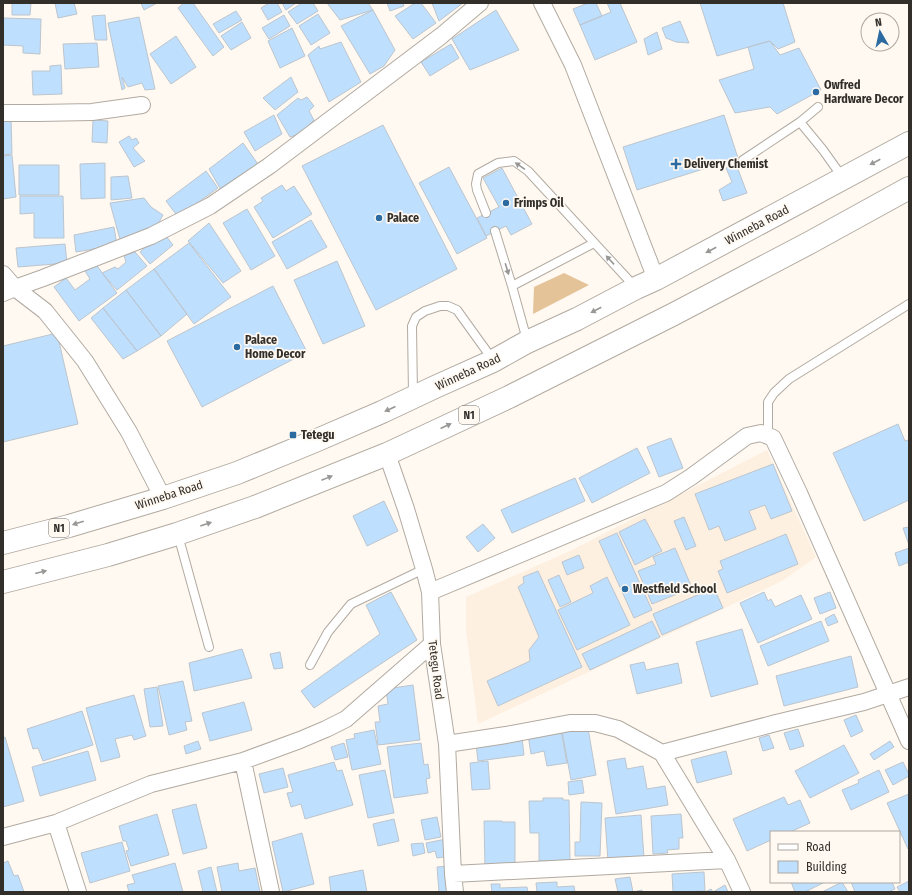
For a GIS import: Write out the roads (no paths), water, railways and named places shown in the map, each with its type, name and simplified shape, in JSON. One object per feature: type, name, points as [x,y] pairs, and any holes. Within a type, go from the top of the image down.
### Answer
[{"type":"highway","name":"Winneba Road","points":[[3,543],[69,526],[163,498],[237,473],[414,398],[493,361],[527,342],[578,319],[656,279],[909,143]]},
{"type":"highway","name":"N1","points":[[3,582],[108,555],[177,534],[255,507],[387,454],[509,397],[672,315],[811,242],[909,188]]},
{"type":"street","points":[[9,291],[151,236],[210,206],[276,161],[441,36],[480,3]]},
{"type":"street","points":[[542,3],[573,65],[656,279]]},
{"type":"street","points":[[3,113],[92,112],[142,105]]},
{"type":"street","points":[[3,274],[9,291],[45,311],[85,362],[129,432],[163,498]]},
{"type":"street","points":[[430,592],[666,493],[691,477],[747,436],[761,433],[773,438],[909,741]]},
{"type":"street","name":"Tetegu Road","points":[[387,454],[406,509],[430,592],[432,644],[447,744],[455,892]]},
{"type":"street","points":[[3,837],[56,823],[151,784],[243,761],[326,729],[346,719],[432,644]]},
{"type":"street","points":[[662,753],[864,702],[909,687]]},
{"type":"street","points":[[447,744],[570,723],[595,723],[618,729],[662,753],[727,860],[742,892]]},
{"type":"street","points":[[243,761],[271,892]]},
{"type":"street","points":[[56,823],[78,892]]},
{"type":"street","points":[[453,874],[727,860]]},
{"type":"lane","points":[[743,160],[800,122],[818,106]]},
{"type":"lane","points":[[800,122],[844,178]]},
{"type":"lane","points":[[486,213],[477,190],[476,184],[478,174],[498,163],[514,161],[528,171],[636,288]]},
{"type":"lane","points":[[495,231],[527,342]]},
{"type":"lane","points":[[512,286],[594,243]]},
{"type":"lane","points":[[768,436],[768,402],[774,393],[789,379],[909,304]]},
{"type":"lane","points":[[414,398],[412,326],[416,317],[425,311],[440,306],[448,306],[457,310],[493,361]]},
{"type":"lane","points":[[177,534],[209,647]]},
{"type":"lane","points":[[310,665],[328,632],[351,604],[424,569]]},
{"type":"place","name":"Owfred Hardware Decor","points":[[816,92]]},
{"type":"place","name":"Delivery Chemist","points":[[676,164]]},
{"type":"place","name":"Frimps Oil","points":[[506,203]]},
{"type":"place","name":"Palace","points":[[379,218]]},
{"type":"place","name":"Palace Home Decor","points":[[237,347]]},
{"type":"place","name":"Tetegu","points":[[293,435]]},
{"type":"place","name":"Westfield School","points":[[625,589]]}]
